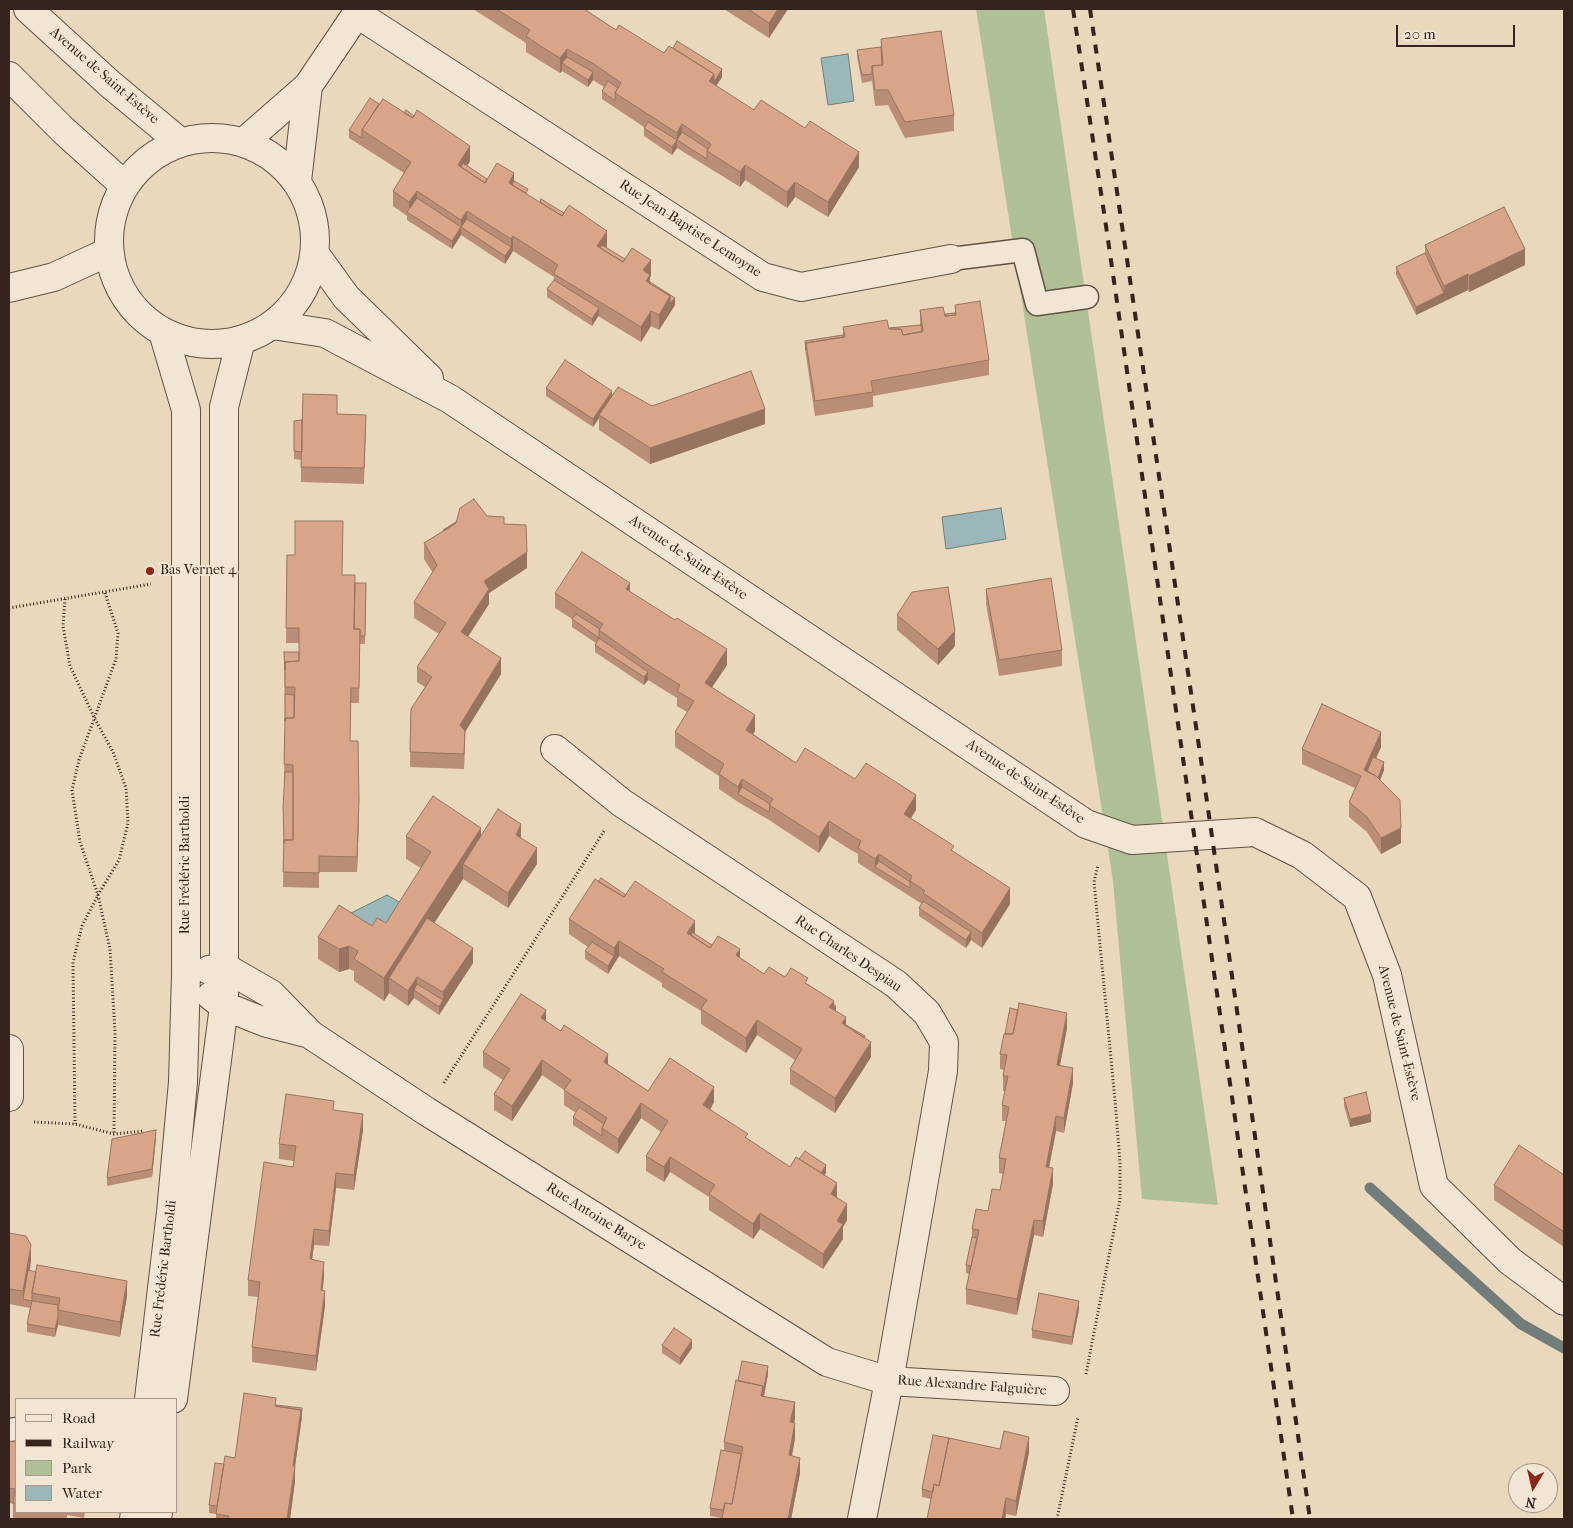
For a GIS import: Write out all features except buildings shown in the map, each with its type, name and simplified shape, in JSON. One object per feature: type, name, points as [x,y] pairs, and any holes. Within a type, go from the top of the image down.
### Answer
[{"type":"street","name":"Avenue de Saint-Estève","points":[[28,9],[110,84],[180,142]]},
{"type":"street","points":[[244,142],[308,86],[358,11]]},
{"type":"street","name":"Rue Jean-Baptiste Lemoyne","points":[[358,11],[764,277],[801,287],[952,259]]},
{"type":"street","points":[[9,76],[63,130],[124,185]]},
{"type":"street","points":[[297,182],[308,86]]},
{"type":"street","points":[[212,137],[244,142],[274,158],[297,182],[309,204],[315,229],[315,254],[308,281],[293,306],[272,325],[257,334],[241,340],[214,345],[188,342],[163,332],[136,312],[118,284],[108,252],[111,217],[124,185],[149,159],[180,142],[212,137]]},
{"type":"street","points":[[9,288],[54,277],[108,252]]},
{"type":"street","name":"Avenue de Saint-Estève","points":[[315,254],[346,297],[450,399]]},
{"type":"street","name":"Avenue de Saint-Estève","points":[[272,325],[325,333],[450,399],[1086,824],[1132,840],[1255,832],[1302,855],[1357,897],[1387,975],[1434,1186],[1510,1261],[1564,1302]]},
{"type":"street","name":"Rue Frédéric Bartholdi","points":[[148,1398],[172,1212],[182,1101],[186,974],[186,410],[163,332]]},
{"type":"street","name":"Rue Frédéric Bartholdi","points":[[173,1398],[224,1006],[224,407],[241,340]]},
{"type":"street","name":"Rue Charles Despiau","points":[[555,749],[622,803],[896,984],[927,1013],[944,1042],[943,1071],[889,1381],[862,1519]]},
{"type":"street","points":[[186,974],[224,967]]},
{"type":"street","name":"Rue Antoine Barye","points":[[224,967],[271,994],[311,1035],[426,1111],[826,1362],[889,1381]]},
{"type":"street","name":"Rue Antoine Barye","points":[[186,974],[224,1006],[267,1023],[311,1035]]},
{"type":"street","points":[[9,1049],[9,1097]]},
{"type":"street","name":"Rue Alexandre Falguière","points":[[889,1381],[1055,1391]]},
{"type":"lane","name":"Rue Jean-Baptiste Lemoyne","points":[[952,259],[1023,250],[1037,304],[1087,297]]},
{"type":"path","points":[[9,608],[186,578]]},
{"type":"path","points":[[105,593],[118,633],[116,659],[79,760],[72,790],[80,842],[98,895],[110,949],[115,1032],[114,1134]]},
{"type":"path","points":[[65,599],[63,626],[70,666],[113,752],[126,788],[128,823],[119,860],[82,926],[73,962],[75,1124]]},
{"type":"path","points":[[426,1111],[622,803]]},
{"type":"path","points":[[1085,1381],[1120,1200],[1116,1111],[1094,882],[1105,830]]},
{"type":"path","points":[[30,1122],[75,1124],[114,1134],[151,1130]]},
{"type":"path","points":[[1057,1519],[1079,1410]]},
{"type":"green space","points":[[976,9],[1044,9],[1218,1205],[1142,1199],[1113,881]]},
{"type":"water","points":[[848,54],[854,101],[828,105],[821,58]]},
{"type":"water","points":[[1001,508],[1006,539],[946,549],[942,517]]},
{"type":"water","points":[[387,895],[401,903],[382,930],[369,932],[345,916]]},
{"type":"waterway","points":[[1370,1188],[1521,1324],[1564,1348]]},
{"type":"railway","points":[[1073,9],[1293,1519]]},
{"type":"railway","points":[[1090,9],[1202,767],[1310,1519]]},
{"type":"place","name":"Bas Vernet 4","points":[[150,571]]}]
